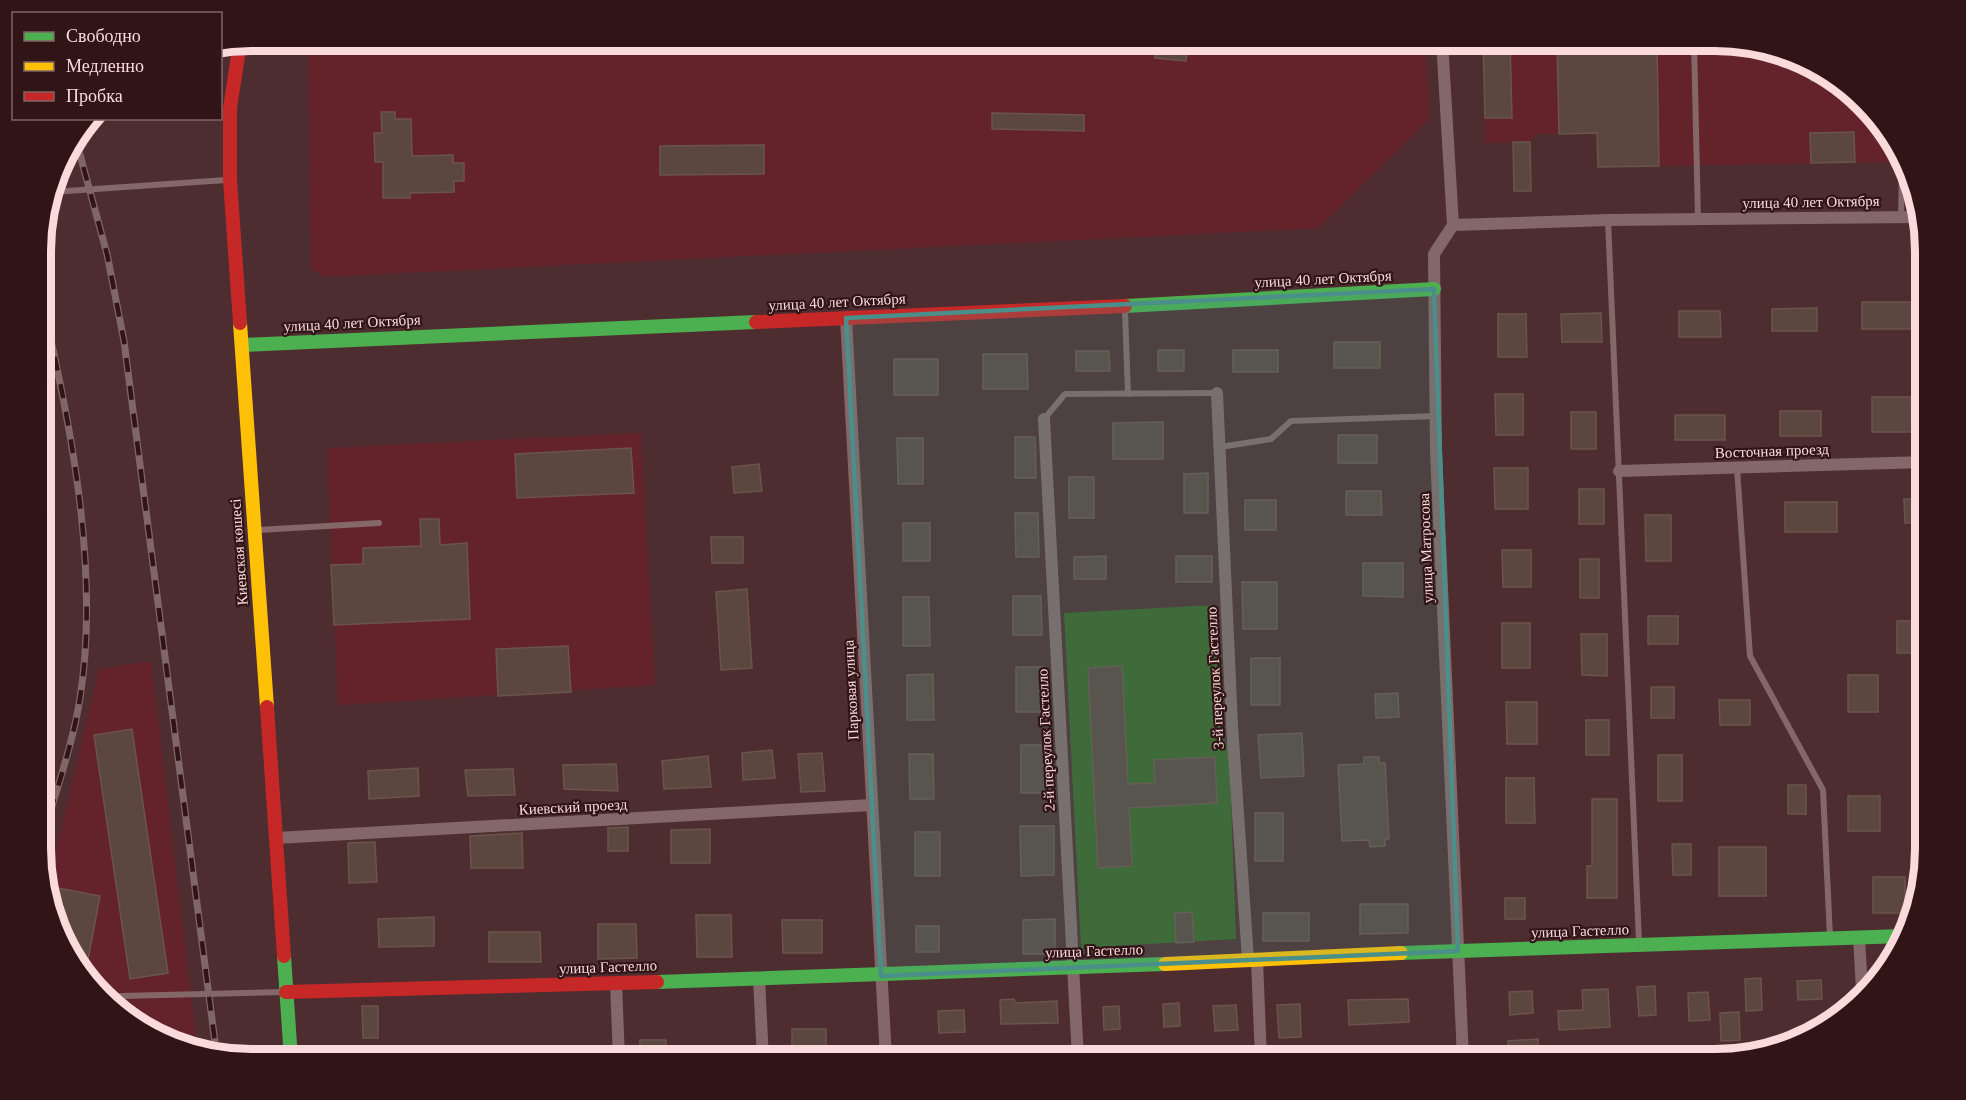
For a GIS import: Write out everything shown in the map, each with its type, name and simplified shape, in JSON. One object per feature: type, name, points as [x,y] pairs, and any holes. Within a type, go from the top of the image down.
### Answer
[{"type":"main road","name":"Киевская көшесі","points":[[239,52],[230,108],[230,180],[290,1049]]},
{"type":"main road","name":"улица 40 лет Октября","points":[[242,345],[1125,306],[1434,289]]},
{"type":"main road","name":"улица Гастелло","points":[[286,992],[881,976],[1458,951],[1895,936]]},
{"type":"street","points":[[1443,51],[1453,225]]},
{"type":"street","name":"улица 40 лет Октября","points":[[1453,225],[1608,220],[1912,217]]},
{"type":"street","name":"улица Матросова","points":[[1453,225],[1434,254],[1434,289],[1436,416],[1462,1049]]},
{"type":"street","name":"Парковая улица","points":[[846,318],[885,1049]]},
{"type":"street","name":"3-й переулок Гастелло","points":[[1217,393],[1232,726],[1260,1049]]},
{"type":"street","name":"2-й переулок Гастелло","points":[[1044,419],[1077,1049]]},
{"type":"street","name":"Восточная проезд","points":[[1619,471],[1915,462]]},
{"type":"street","name":"Киевский проезд","points":[[276,838],[872,805]]},
{"type":"street","points":[[1859,938],[1862,985]]},
{"type":"street","points":[[759,980],[762,1049]]},
{"type":"street","points":[[616,983],[619,1049]]},
{"type":"lane","points":[[1694,51],[1698,219]]},
{"type":"lane","points":[[60,191],[230,180]]},
{"type":"lane","points":[[1901,217],[1902,181]]},
{"type":"lane","points":[[1608,220],[1639,945]]},
{"type":"lane","points":[[1125,306],[1128,394]]},
{"type":"lane","points":[[1044,419],[1065,394],[1217,393]]},
{"type":"lane","points":[[1219,447],[1271,439],[1291,421],[1436,416]]},
{"type":"lane","points":[[1737,467],[1750,656],[1822,790],[1830,939]]},
{"type":"lane","points":[[255,530],[379,523]]},
{"type":"lane","points":[[120,996],[286,992]]},
{"type":"highlighted area","points":[[1434,289],[1458,951],[881,976],[846,318]]},
{"type":"shaded area","points":[[308,51],[1426,51],[1430,118],[1319,228],[325,277],[311,269]]},
{"type":"shaded area","points":[[1483,51],[1715,51],[1767,58],[1792,66],[1815,78],[1837,92],[1857,109],[1874,129],[1894,162],[1598,167],[1597,133],[1537,134],[1530,142],[1485,143]]},
{"type":"shaded area","points":[[641,433],[655,685],[338,705],[327,448]]},
{"type":"shaded area","points":[[151,661],[197,1041],[174,1034],[151,1022],[129,1008],[101,981],[78,949],[66,926],[58,901],[52,867],[99,669]]},
{"type":"green space","points":[[1214,605],[1222,738],[1229,745],[1236,939],[1081,948],[1064,613]]},
{"type":"building","points":[[1155,51],[1187,51],[1186,61],[1155,58]]},
{"type":"building","points":[[1483,51],[1510,51],[1512,118],[1485,118]]},
{"type":"building","points":[[1557,51],[1657,51],[1659,166],[1598,167],[1597,133],[1559,134]]},
{"type":"building","points":[[1811,76],[1820,81],[1811,81]]},
{"type":"building","points":[[381,112],[395,112],[395,119],[411,119],[412,156],[453,155],[453,163],[464,163],[464,181],[454,181],[454,192],[410,193],[410,198],[383,198],[383,162],[375,162],[374,133],[382,133]]},
{"type":"building","points":[[992,113],[1084,115],[1084,131],[992,129]]},
{"type":"building","points":[[1854,132],[1855,162],[1811,163],[1810,133]]},
{"type":"building","points":[[1513,142],[1530,142],[1531,191],[1514,191]]},
{"type":"building","points":[[764,145],[764,174],[660,175],[660,146]]},
{"type":"building","points":[[1862,302],[1914,302],[1914,329],[1862,329]]},
{"type":"building","points":[[1817,308],[1817,331],[1772,331],[1772,309]]},
{"type":"building","points":[[1679,311],[1720,311],[1721,337],[1679,337]]},
{"type":"building","points":[[1601,313],[1602,342],[1562,342],[1561,314]]},
{"type":"building","points":[[1498,314],[1526,314],[1527,357],[1498,357]]},
{"type":"building","points":[[1334,342],[1380,342],[1380,368],[1334,368]]},
{"type":"building","points":[[1158,350],[1184,350],[1184,371],[1158,371]]},
{"type":"building","points":[[1233,350],[1278,350],[1278,372],[1233,372]]},
{"type":"building","points":[[1076,351],[1109,351],[1110,371],[1076,371]]},
{"type":"building","points":[[983,354],[1027,354],[1028,389],[983,389]]},
{"type":"building","points":[[894,359],[938,359],[938,395],[894,395]]},
{"type":"building","points":[[1495,394],[1523,394],[1523,435],[1496,435]]},
{"type":"building","points":[[1872,397],[1911,397],[1912,432],[1872,432]]},
{"type":"building","points":[[1780,411],[1821,411],[1821,436],[1780,436]]},
{"type":"building","points":[[1571,412],[1596,412],[1596,449],[1571,449]]},
{"type":"building","points":[[1675,415],[1725,415],[1725,440],[1675,440]]},
{"type":"building","points":[[1163,422],[1163,459],[1113,459],[1113,423]]},
{"type":"building","points":[[1338,435],[1377,435],[1377,463],[1338,463]]},
{"type":"building","points":[[1015,437],[1035,437],[1036,478],[1015,478]]},
{"type":"building","points":[[897,438],[923,438],[923,484],[898,484]]},
{"type":"building","points":[[631,448],[634,493],[517,498],[515,454]]},
{"type":"building","points":[[759,464],[762,491],[734,493],[732,467]]},
{"type":"building","points":[[1494,468],[1528,468],[1528,509],[1495,509]]},
{"type":"building","points":[[1208,473],[1208,513],[1184,513],[1184,474]]},
{"type":"building","points":[[1069,477],[1094,477],[1094,518],[1069,518]]},
{"type":"building","points":[[1579,489],[1604,489],[1604,524],[1579,524]]},
{"type":"building","points":[[1346,491],[1381,491],[1382,515],[1346,515]]},
{"type":"building","points":[[1904,499],[1915,499],[1915,523],[1905,523]]},
{"type":"building","points":[[1245,500],[1276,500],[1276,530],[1245,530]]},
{"type":"building","points":[[1785,502],[1837,502],[1837,532],[1785,532]]},
{"type":"building","points":[[1015,513],[1038,513],[1039,557],[1016,557]]},
{"type":"building","points":[[1645,515],[1671,515],[1671,561],[1646,561]]},
{"type":"building","points":[[420,519],[439,519],[440,545],[467,543],[470,619],[334,625],[331,565],[363,564],[363,548],[421,546]]},
{"type":"building","points":[[903,523],[930,523],[930,561],[903,561]]},
{"type":"building","points":[[711,537],[743,537],[743,563],[712,563]]},
{"type":"building","points":[[1502,550],[1531,550],[1531,587],[1503,587]]},
{"type":"building","points":[[1106,556],[1106,579],[1074,579],[1074,557]]},
{"type":"building","points":[[1176,556],[1212,556],[1212,582],[1176,582]]},
{"type":"building","points":[[1580,559],[1599,559],[1599,598],[1580,598]]},
{"type":"building","points":[[1363,563],[1403,563],[1403,597],[1363,596]]},
{"type":"building","points":[[1242,582],[1277,582],[1277,629],[1243,629]]},
{"type":"building","points":[[747,589],[752,668],[721,670],[716,592]]},
{"type":"building","points":[[1013,596],[1041,596],[1042,635],[1013,635]]},
{"type":"building","points":[[903,597],[929,597],[930,646],[903,646]]},
{"type":"building","points":[[1648,616],[1678,616],[1678,644],[1648,644]]},
{"type":"building","points":[[1897,621],[1915,621],[1915,653],[1897,653]]},
{"type":"building","points":[[1502,623],[1530,623],[1530,668],[1502,668]]},
{"type":"building","points":[[1581,634],[1607,634],[1607,676],[1582,675]]},
{"type":"building","points":[[568,646],[571,692],[498,696],[496,649]]},
{"type":"building","points":[[1251,658],[1280,658],[1280,705],[1251,705]]},
{"type":"building","points":[[1122,666],[1128,784],[1155,783],[1154,760],[1215,757],[1217,803],[1129,808],[1132,866],[1098,868],[1088,668]]},
{"type":"building","points":[[1016,667],[1044,667],[1044,712],[1016,712]]},
{"type":"building","points":[[933,674],[934,720],[907,720],[907,675]]},
{"type":"building","points":[[1848,675],[1878,675],[1878,712],[1848,712]]},
{"type":"building","points":[[1651,687],[1674,687],[1674,718],[1651,718]]},
{"type":"building","points":[[1398,693],[1399,717],[1376,718],[1375,694]]},
{"type":"building","points":[[1719,700],[1750,700],[1750,725],[1720,725]]},
{"type":"building","points":[[1506,702],[1537,702],[1537,744],[1507,744]]},
{"type":"building","points":[[1586,720],[1609,720],[1609,755],[1586,755]]},
{"type":"building","points":[[132,729],[168,973],[130,979],[94,735]]},
{"type":"building","points":[[1302,733],[1304,776],[1261,778],[1258,735]]},
{"type":"building","points":[[1021,745],[1049,745],[1050,793],[1021,793]]},
{"type":"building","points":[[772,750],[775,778],[743,780],[742,753]]},
{"type":"building","points":[[822,753],[825,791],[801,792],[798,754]]},
{"type":"building","points":[[909,754],[933,754],[934,799],[910,799]]},
{"type":"building","points":[[1658,755],[1682,755],[1682,801],[1658,801]]},
{"type":"building","points":[[708,756],[711,787],[664,789],[662,761]]},
{"type":"building","points":[[1364,757],[1379,757],[1379,763],[1385,763],[1389,839],[1385,839],[1385,846],[1370,847],[1369,840],[1342,841],[1338,765],[1364,764]]},
{"type":"building","points":[[616,764],[618,791],[564,789],[563,765]]},
{"type":"building","points":[[418,768],[419,796],[369,799],[368,771]]},
{"type":"building","points":[[513,769],[515,795],[468,796],[465,770]]},
{"type":"building","points":[[1506,778],[1534,778],[1535,823],[1506,823]]},
{"type":"building","points":[[1788,785],[1806,785],[1806,814],[1788,814]]},
{"type":"building","points":[[1848,796],[1880,796],[1880,831],[1848,831]]},
{"type":"building","points":[[1592,799],[1617,799],[1617,898],[1587,898],[1587,866],[1592,866]]},
{"type":"building","points":[[1255,813],[1283,813],[1283,861],[1255,861]]},
{"type":"building","points":[[1020,826],[1054,826],[1054,875],[1021,876]]},
{"type":"building","points":[[628,827],[628,851],[608,851],[608,828]]},
{"type":"building","points":[[710,829],[710,863],[671,863],[671,830]]},
{"type":"building","points":[[915,832],[940,832],[940,876],[915,876]]},
{"type":"building","points":[[522,833],[523,868],[471,868],[470,836]]},
{"type":"building","points":[[375,842],[377,882],[349,883],[348,843]]},
{"type":"building","points":[[1672,844],[1691,844],[1691,875],[1673,875]]},
{"type":"building","points":[[1719,847],[1766,847],[1766,896],[1719,896]]},
{"type":"building","points":[[1873,877],[1905,877],[1904,913],[1873,913]]},
{"type":"building","points":[[55,887],[100,896],[87,963],[66,926]]},
{"type":"building","points":[[1505,898],[1525,898],[1525,919],[1505,919]]},
{"type":"building","points":[[1360,904],[1408,904],[1408,933],[1360,934]]},
{"type":"building","points":[[1192,912],[1194,942],[1176,943],[1175,913]]},
{"type":"building","points":[[1263,913],[1309,913],[1309,941],[1263,941]]},
{"type":"building","points":[[696,915],[731,915],[732,957],[697,957]]},
{"type":"building","points":[[434,917],[434,946],[379,947],[378,919]]},
{"type":"building","points":[[1055,919],[1055,954],[1023,954],[1023,920]]},
{"type":"building","points":[[782,920],[822,920],[822,953],[783,953]]},
{"type":"building","points":[[598,924],[636,924],[637,958],[598,959]]},
{"type":"building","points":[[916,926],[939,926],[939,952],[916,952]]},
{"type":"building","points":[[489,932],[540,932],[541,962],[489,962]]},
{"type":"building","points":[[1761,978],[1762,1010],[1746,1011],[1745,979]]},
{"type":"building","points":[[1821,980],[1822,999],[1798,1000],[1797,981]]},
{"type":"building","points":[[1655,986],[1656,1015],[1639,1016],[1637,987]]},
{"type":"building","points":[[1608,989],[1610,1027],[1559,1030],[1558,1011],[1583,1010],[1582,990]]},
{"type":"building","points":[[1532,991],[1533,1013],[1510,1015],[1509,992]]},
{"type":"building","points":[[1708,992],[1710,1020],[1689,1021],[1688,993]]},
{"type":"building","points":[[1014,999],[1015,1003],[1057,1001],[1058,1023],[1001,1024],[1000,1000]]},
{"type":"building","points":[[1408,999],[1409,1022],[1349,1025],[1348,1000]]},
{"type":"building","points":[[1179,1003],[1180,1026],[1164,1027],[1163,1004]]},
{"type":"building","points":[[1300,1004],[1301,1037],[1279,1038],[1277,1005]]},
{"type":"building","points":[[1236,1005],[1238,1030],[1215,1031],[1213,1006]]},
{"type":"building","points":[[362,1006],[378,1006],[378,1038],[363,1038]]},
{"type":"building","points":[[1119,1006],[1120,1029],[1104,1030],[1103,1007]]},
{"type":"building","points":[[964,1010],[965,1032],[939,1033],[938,1011]]},
{"type":"building","points":[[1739,1012],[1740,1040],[1721,1041],[1720,1013]]},
{"type":"building","points":[[792,1029],[826,1029],[826,1049],[792,1049]]},
{"type":"building","points":[[1538,1039],[1538,1049],[1508,1049],[1508,1041]]},
{"type":"building","points":[[640,1040],[666,1040],[666,1049],[640,1049]]},
{"type":"railway","points":[[79,150],[107,254],[124,341],[215,1045]]},
{"type":"railway","points":[[51,339],[72,447],[84,549],[87,600],[80,698],[68,751],[51,809]]},
{"type":"traffic: fast","points":[[1125,306],[1434,289]]},
{"type":"traffic: fast","points":[[242,345],[756,322]]},
{"type":"traffic: fast","points":[[1401,953],[1895,936]]},
{"type":"traffic: fast","points":[[284,956],[290,1049]]},
{"type":"traffic: fast","points":[[657,982],[1165,964]]},
{"type":"traffic: slow","points":[[240,323],[267,707]]},
{"type":"traffic: slow","points":[[1165,964],[1401,953]]},
{"type":"traffic: jam","points":[[239,52],[230,108],[230,180],[240,323]]},
{"type":"traffic: jam","points":[[756,322],[1125,306]]},
{"type":"traffic: jam","points":[[267,707],[284,956]]},
{"type":"traffic: jam","points":[[286,992],[657,982]]}]
